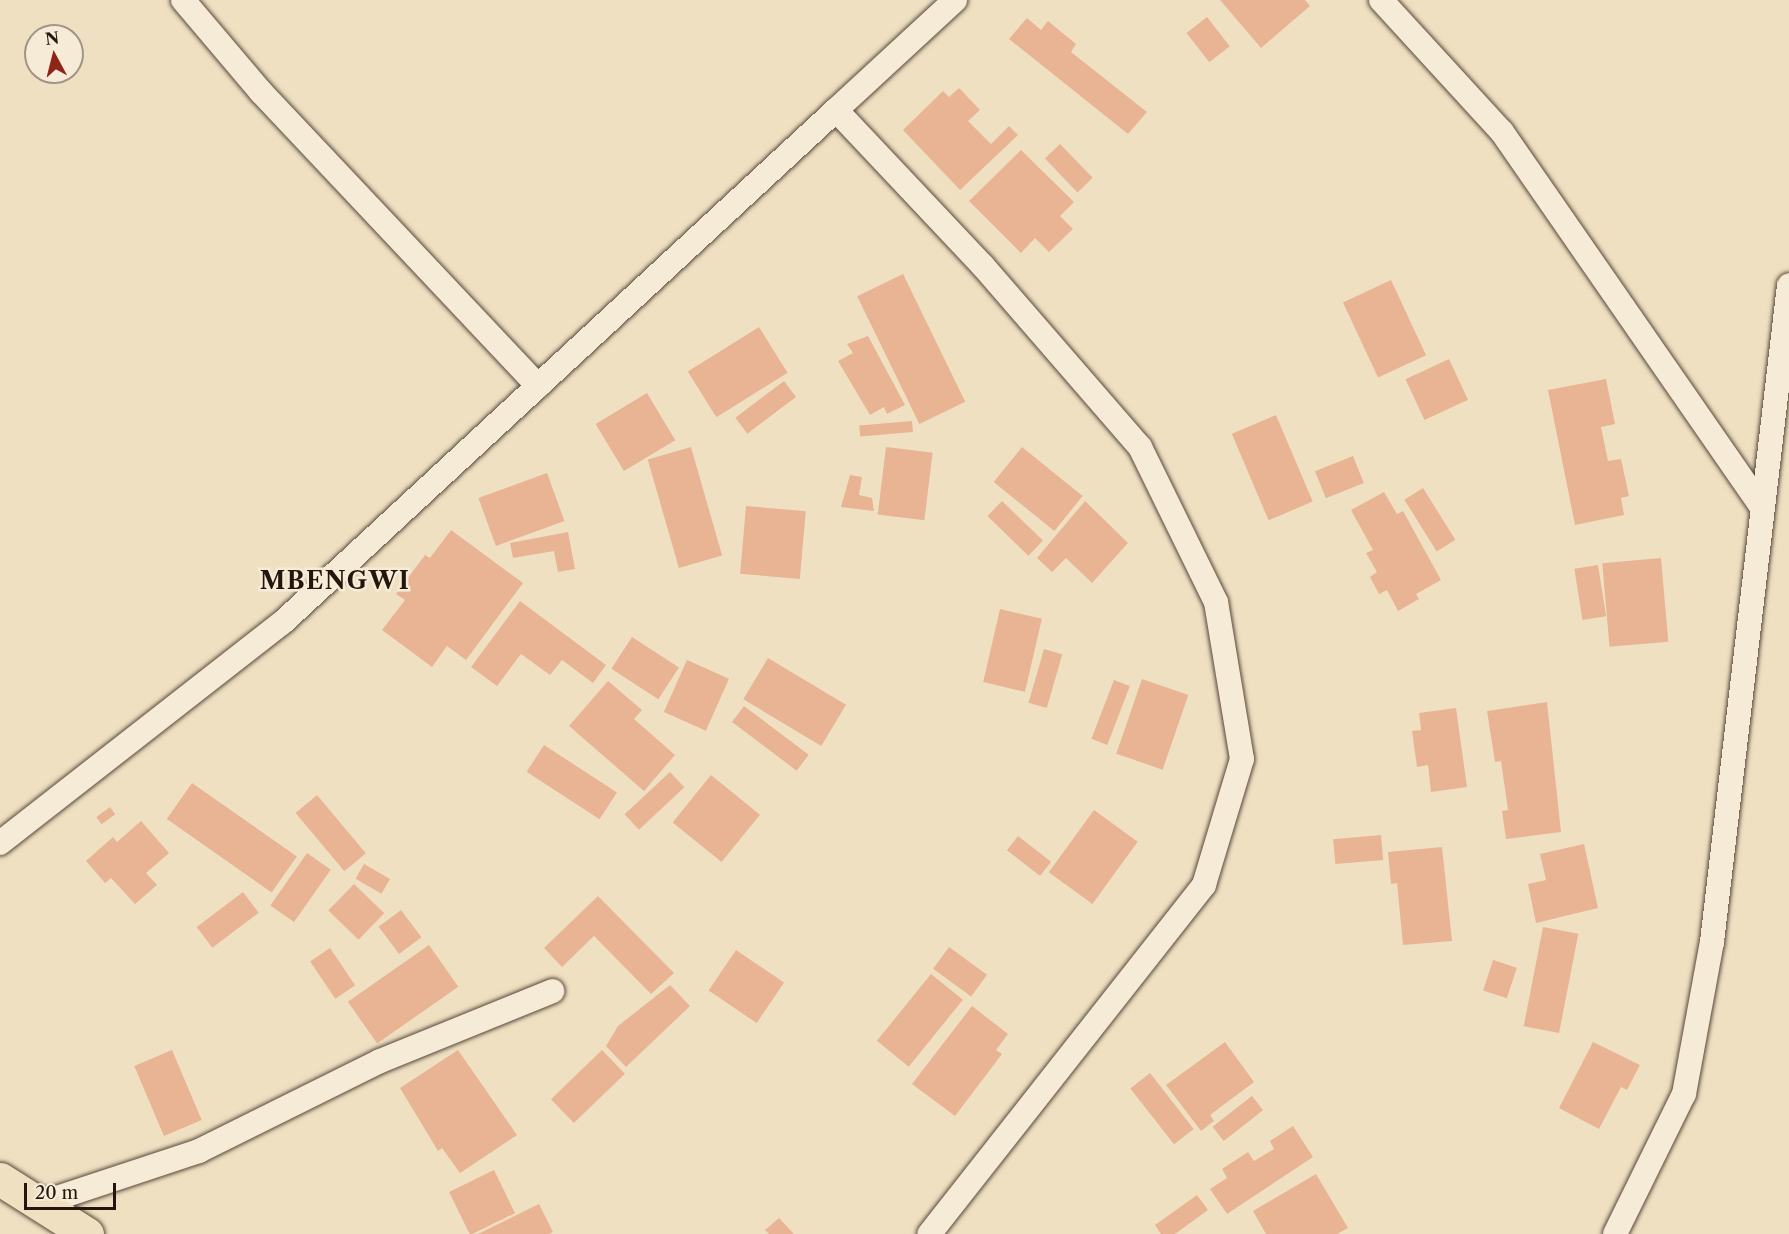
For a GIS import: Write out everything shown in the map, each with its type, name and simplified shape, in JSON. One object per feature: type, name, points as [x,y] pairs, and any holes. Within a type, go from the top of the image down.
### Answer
[{"type":"main road","points":[[0,1179],[87,1234]]},
{"type":"street","points":[[183,0],[261,92],[538,386]]},
{"type":"street","points":[[0,843],[282,623],[955,0]]},
{"type":"street","points":[[1381,0],[1502,132],[1761,506]]},
{"type":"street","points":[[836,110],[982,266],[1140,447],[1216,602],[1242,759],[1204,885],[929,1234]]},
{"type":"street","points":[[1615,1234],[1684,1094],[1713,931],[1761,506],[1789,286]]},
{"type":"street","points":[[39,1204],[199,1151],[380,1061],[552,991]]},
{"type":"building","points":[[1220,0],[1305,0],[1310,6],[1261,48]]},
{"type":"building","points":[[1207,17],[1230,46],[1209,62],[1187,33]]},
{"type":"building","points":[[1027,18],[1041,30],[1048,21],[1076,44],[1071,52],[1147,112],[1128,134],[1009,39]]},
{"type":"building","points":[[959,88],[980,110],[968,121],[991,144],[1009,126],[1018,135],[960,190],[903,130],[943,91],[949,97]]},
{"type":"building","points":[[1060,144],[1093,178],[1078,192],[1045,159]]},
{"type":"building","points":[[1021,150],[1074,202],[1060,216],[1073,229],[1049,252],[1035,238],[1021,253],[969,201]]},
{"type":"building","points":[[903,274],[965,402],[919,424],[857,296]]},
{"type":"building","points":[[1391,280],[1426,355],[1378,378],[1343,302]]},
{"type":"building","points":[[759,327],[788,373],[716,417],[688,372]]},
{"type":"building","points":[[868,336],[905,405],[887,414],[884,407],[870,415],[838,361],[853,353],[847,344]]},
{"type":"building","points":[[1449,359],[1468,400],[1425,420],[1405,379]]},
{"type":"building","points":[[1606,379],[1615,424],[1601,427],[1608,461],[1621,459],[1629,496],[1621,498],[1624,515],[1575,525],[1548,390]]},
{"type":"building","points":[[784,381],[796,397],[747,434],[735,418]]},
{"type":"building","points":[[647,393],[675,440],[624,471],[596,424]]},
{"type":"building","points":[[1276,415],[1313,502],[1269,520],[1232,434]]},
{"type":"building","points":[[912,421],[913,432],[860,437],[859,426]]},
{"type":"building","points":[[691,447],[722,556],[679,568],[648,459]]},
{"type":"building","points":[[886,447],[933,453],[924,520],[878,514]]},
{"type":"building","points":[[1022,447],[1083,496],[1054,531],[994,482]]},
{"type":"building","points":[[1353,456],[1364,483],[1326,498],[1315,471]]},
{"type":"building","points":[[547,473],[564,521],[496,546],[478,498]]},
{"type":"building","points":[[850,475],[862,477],[859,495],[872,498],[874,511],[841,507]]},
{"type":"building","points":[[1423,488],[1455,540],[1437,551],[1404,500]]},
{"type":"building","points":[[1384,492],[1397,514],[1403,511],[1441,580],[1416,594],[1419,599],[1398,611],[1387,590],[1379,594],[1370,577],[1377,572],[1366,553],[1373,550],[1351,510]]},
{"type":"building","points":[[1002,501],[1043,541],[1028,556],[987,516]]},
{"type":"building","points":[[1085,501],[1128,543],[1092,583],[1066,558],[1052,572],[1037,558]]},
{"type":"building","points":[[746,506],[806,511],[800,579],[740,574]]},
{"type":"building","points":[[451,530],[523,583],[466,660],[447,646],[432,667],[382,630],[405,600],[396,594],[425,555],[430,558]]},
{"type":"building","points":[[568,532],[575,569],[558,572],[554,551],[513,558],[510,543]]},
{"type":"building","points":[[1661,558],[1668,642],[1610,647],[1602,563]]},
{"type":"building","points":[[1598,565],[1606,616],[1582,620],[1574,569]]},
{"type":"building","points":[[520,601],[606,665],[593,683],[562,660],[550,675],[521,654],[497,686],[471,667]]},
{"type":"building","points":[[1000,609],[1042,619],[1025,692],[983,682]]},
{"type":"building","points":[[632,637],[679,667],[658,699],[611,669]]},
{"type":"building","points":[[1044,649],[1062,654],[1047,708],[1029,703]]},
{"type":"building","points":[[768,658],[846,705],[821,746],[743,699]]},
{"type":"building","points":[[687,660],[729,679],[706,731],[664,712]]},
{"type":"building","points":[[1142,679],[1188,695],[1163,770],[1116,754]]},
{"type":"building","points":[[1114,680],[1130,686],[1107,745],[1091,739]]},
{"type":"building","points":[[608,681],[642,710],[634,719],[675,755],[644,791],[569,726]]},
{"type":"building","points":[[1547,702],[1561,832],[1506,839],[1502,811],[1508,810],[1501,761],[1495,762],[1487,711]]},
{"type":"building","points":[[744,706],[809,755],[797,771],[732,722]]},
{"type":"building","points":[[1456,708],[1467,787],[1431,792],[1428,765],[1417,767],[1412,731],[1421,730],[1419,713]]},
{"type":"building","points":[[544,745],[617,792],[600,819],[527,772]]},
{"type":"building","points":[[670,772],[684,787],[639,830],[625,814]]},
{"type":"building","points":[[711,775],[760,815],[722,862],[673,822]]},
{"type":"building","points":[[192,783],[297,856],[272,892],[167,819]]},
{"type":"building","points":[[317,795],[366,853],[344,871],[296,813]]},
{"type":"building","points":[[110,807],[115,814],[102,824],[96,817]]},
{"type":"building","points":[[1094,810],[1138,842],[1092,904],[1049,872]]},
{"type":"building","points":[[141,821],[169,853],[146,873],[157,885],[135,904],[111,878],[105,883],[86,861],[113,837],[117,842]]},
{"type":"building","points":[[1381,835],[1383,860],[1335,864],[1333,839]]},
{"type":"building","points":[[1018,836],[1051,862],[1040,876],[1007,850]]},
{"type":"building","points":[[1584,844],[1598,908],[1536,923],[1528,884],[1546,880],[1540,854]]},
{"type":"building","points":[[1442,847],[1452,941],[1403,945],[1397,883],[1391,884],[1388,852]]},
{"type":"building","points":[[307,853],[331,870],[294,922],[270,905]]},
{"type":"building","points":[[364,864],[390,879],[381,894],[356,879]]},
{"type":"building","points":[[354,884],[384,913],[359,940],[328,911]]},
{"type":"building","points":[[243,892],[259,913],[212,948],[197,927]]},
{"type":"building","points":[[598,896],[674,973],[651,994],[594,936],[562,967],[544,948]]},
{"type":"building","points":[[401,910],[421,937],[399,954],[379,927]]},
{"type":"building","points":[[1543,927],[1578,934],[1559,1033],[1524,1026]]},
{"type":"building","points":[[429,945],[458,987],[377,1044],[348,1002]]},
{"type":"building","points":[[949,947],[987,975],[971,996],[933,969]]},
{"type":"building","points":[[330,948],[355,985],[335,999],[310,961]]},
{"type":"building","points":[[736,950],[784,982],[757,1023],[709,991]]},
{"type":"building","points":[[1493,960],[1517,968],[1507,998],[1483,990]]},
{"type":"building","points":[[931,974],[963,1000],[909,1067],[877,1041]]},
{"type":"building","points":[[670,985],[690,1006],[626,1067],[606,1046],[618,1026]]},
{"type":"building","points":[[972,1006],[1008,1034],[996,1050],[1002,1054],[955,1116],[912,1084]]},
{"type":"building","points":[[1225,1042],[1254,1082],[1210,1115],[1214,1121],[1201,1131],[1166,1085]]},
{"type":"building","points":[[1593,1042],[1640,1065],[1627,1090],[1621,1087],[1599,1129],[1559,1108]]},
{"type":"building","points":[[172,1050],[202,1120],[164,1136],[134,1066]]},
{"type":"building","points":[[458,1050],[517,1135],[460,1173],[442,1148],[438,1151],[400,1088]]},
{"type":"building","points":[[602,1050],[625,1074],[574,1123],[551,1099]]},
{"type":"building","points":[[1150,1073],[1194,1129],[1174,1144],[1130,1088]]},
{"type":"building","points":[[1252,1096],[1263,1110],[1224,1141],[1213,1127]]},
{"type":"building","points":[[1293,1126],[1313,1157],[1227,1214],[1210,1189],[1227,1178],[1222,1169],[1248,1152],[1254,1161],[1274,1149],[1270,1141]]},
{"type":"building","points":[[494,1170],[515,1213],[470,1234],[449,1192]]},
{"type":"building","points":[[1316,1174],[1348,1228],[1337,1234],[1266,1234],[1253,1211]]},
{"type":"building","points":[[1197,1195],[1208,1210],[1175,1234],[1161,1234],[1155,1225]]},
{"type":"building","points":[[539,1204],[553,1232],[549,1234],[478,1234]]},
{"type":"building","points":[[779,1218],[794,1234],[769,1234],[765,1230]]},
{"type":"district","name":"MBENGWI","points":[[335,581]]}]
